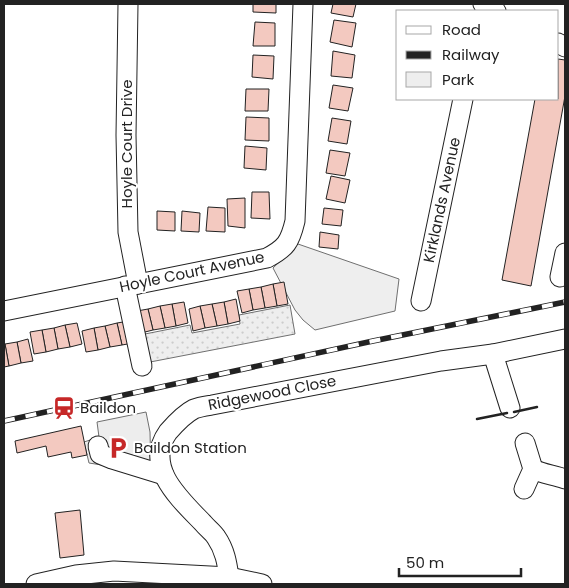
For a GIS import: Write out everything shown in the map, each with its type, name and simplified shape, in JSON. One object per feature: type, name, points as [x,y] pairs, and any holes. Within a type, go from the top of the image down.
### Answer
[{"type":"street","name":"Hoyle Court Drive","points":[[128,4],[126,135],[128,232],[131,285],[142,366]]},
{"type":"street","name":"Hoyle Court Avenue","points":[[4,311],[267,258],[277,253],[290,240],[295,221],[303,4]]},
{"type":"street","points":[[483,4],[494,10]]},
{"type":"street","name":"Kirklands Avenue","points":[[421,300],[463,100]]},
{"type":"street","points":[[560,277],[565,253]]},
{"type":"street","name":"Ridgewood Close","points":[[229,577],[225,555],[216,537],[176,494],[164,475],[161,466],[160,452],[165,437],[175,423],[193,410],[440,361],[493,354],[565,339]]},
{"type":"street","points":[[493,354],[510,408]]},
{"type":"street","points":[[524,489],[533,469],[525,443]]},
{"type":"street","points":[[98,446],[100,454],[164,475]]},
{"type":"street","points":[[533,469],[565,479]]},
{"type":"street","points":[[36,584],[76,574],[113,578],[163,573],[229,577],[262,584]]},
{"type":"green space","points":[[298,244],[399,279],[395,311],[315,330],[295,310],[273,268]]},
{"type":"green space","points":[[290,305],[295,334],[145,363],[140,335],[190,325],[192,333],[240,324],[239,315]]},
{"type":"shaded area","name":"Baildon Station","points":[[146,412],[150,432],[151,477],[89,463],[84,442],[99,437],[97,422]]},
{"type":"building","points":[[253,4],[276,4],[276,13],[253,12]]},
{"type":"building","points":[[333,4],[356,4],[353,17],[331,13]]},
{"type":"building","points":[[334,20],[356,23],[352,47],[330,42]]},
{"type":"building","points":[[255,22],[275,23],[275,46],[253,46]]},
{"type":"building","points":[[333,51],[355,55],[352,78],[331,76]]},
{"type":"building","points":[[253,55],[274,56],[273,79],[252,77]]},
{"type":"building","points":[[559,59],[565,60],[565,96],[531,286],[502,280],[535,100],[559,100]]},
{"type":"building","points":[[333,85],[353,88],[348,111],[329,108]]},
{"type":"building","points":[[246,89],[269,89],[268,111],[245,111]]},
{"type":"building","points":[[246,117],[269,118],[269,141],[245,140]]},
{"type":"building","points":[[332,118],[351,121],[347,144],[328,141]]},
{"type":"building","points":[[245,146],[267,148],[266,170],[244,168]]},
{"type":"building","points":[[330,150],[350,153],[345,176],[326,173]]},
{"type":"building","points":[[331,176],[350,180],[345,203],[326,199]]},
{"type":"building","points":[[252,192],[269,192],[270,219],[251,218]]},
{"type":"building","points":[[245,198],[245,228],[228,226],[227,199]]},
{"type":"building","points":[[208,207],[225,208],[225,232],[206,231]]},
{"type":"building","points":[[324,208],[343,210],[341,226],[322,224]]},
{"type":"building","points":[[157,211],[175,212],[175,231],[157,230]]},
{"type":"building","points":[[182,211],[200,213],[199,232],[181,231]]},
{"type":"building","points":[[320,232],[339,235],[338,249],[319,247]]},
{"type":"building","points":[[284,282],[288,304],[277,306],[273,284]]},
{"type":"building","points":[[273,284],[277,306],[265,308],[261,287]]},
{"type":"building","points":[[261,287],[265,308],[253,310],[249,289]]},
{"type":"building","points":[[249,289],[253,310],[242,313],[237,291]]},
{"type":"building","points":[[236,299],[240,321],[228,324],[224,302]]},
{"type":"building","points":[[184,302],[188,323],[176,326],[172,304]]},
{"type":"building","points":[[224,302],[228,324],[217,326],[212,304]]},
{"type":"building","points":[[172,304],[176,326],[165,328],[160,306]]},
{"type":"building","points":[[212,304],[217,326],[205,328],[200,306]]},
{"type":"building","points":[[160,306],[165,328],[153,330],[148,309]]},
{"type":"building","points":[[200,306],[205,328],[193,331],[189,309]]},
{"type":"building","points":[[148,309],[153,330],[141,333],[137,311]]},
{"type":"building","points":[[129,321],[133,343],[122,345],[117,323]]},
{"type":"building","points":[[77,323],[82,344],[70,347],[65,325]]},
{"type":"building","points":[[117,323],[122,345],[110,347],[105,326]]},
{"type":"building","points":[[65,325],[70,347],[58,349],[54,328]]},
{"type":"building","points":[[105,326],[110,347],[98,350],[94,328]]},
{"type":"building","points":[[54,328],[58,349],[46,352],[42,330]]},
{"type":"building","points":[[94,328],[98,350],[86,352],[82,331]]},
{"type":"building","points":[[42,330],[46,352],[34,354],[30,332]]},
{"type":"building","points":[[28,339],[33,361],[21,363],[17,342]]},
{"type":"building","points":[[17,342],[21,363],[9,366],[5,344]]},
{"type":"building","points":[[4,344],[9,366],[4,367]]},
{"type":"building","points":[[81,426],[87,455],[72,458],[71,452],[48,457],[46,446],[17,453],[15,441]]},
{"type":"building","points":[[80,510],[84,555],[60,558],[55,513]]},
{"type":"railway","points":[[4,421],[373,341],[565,302]]},
{"type":"wall","points":[[514,412],[537,407]]},
{"type":"wall","points":[[477,419],[507,413]]},
{"type":"place","name":"Baildon","points":[[64,408]]},
{"type":"place","name":"Baildon Station","points":[[118,448]]}]
